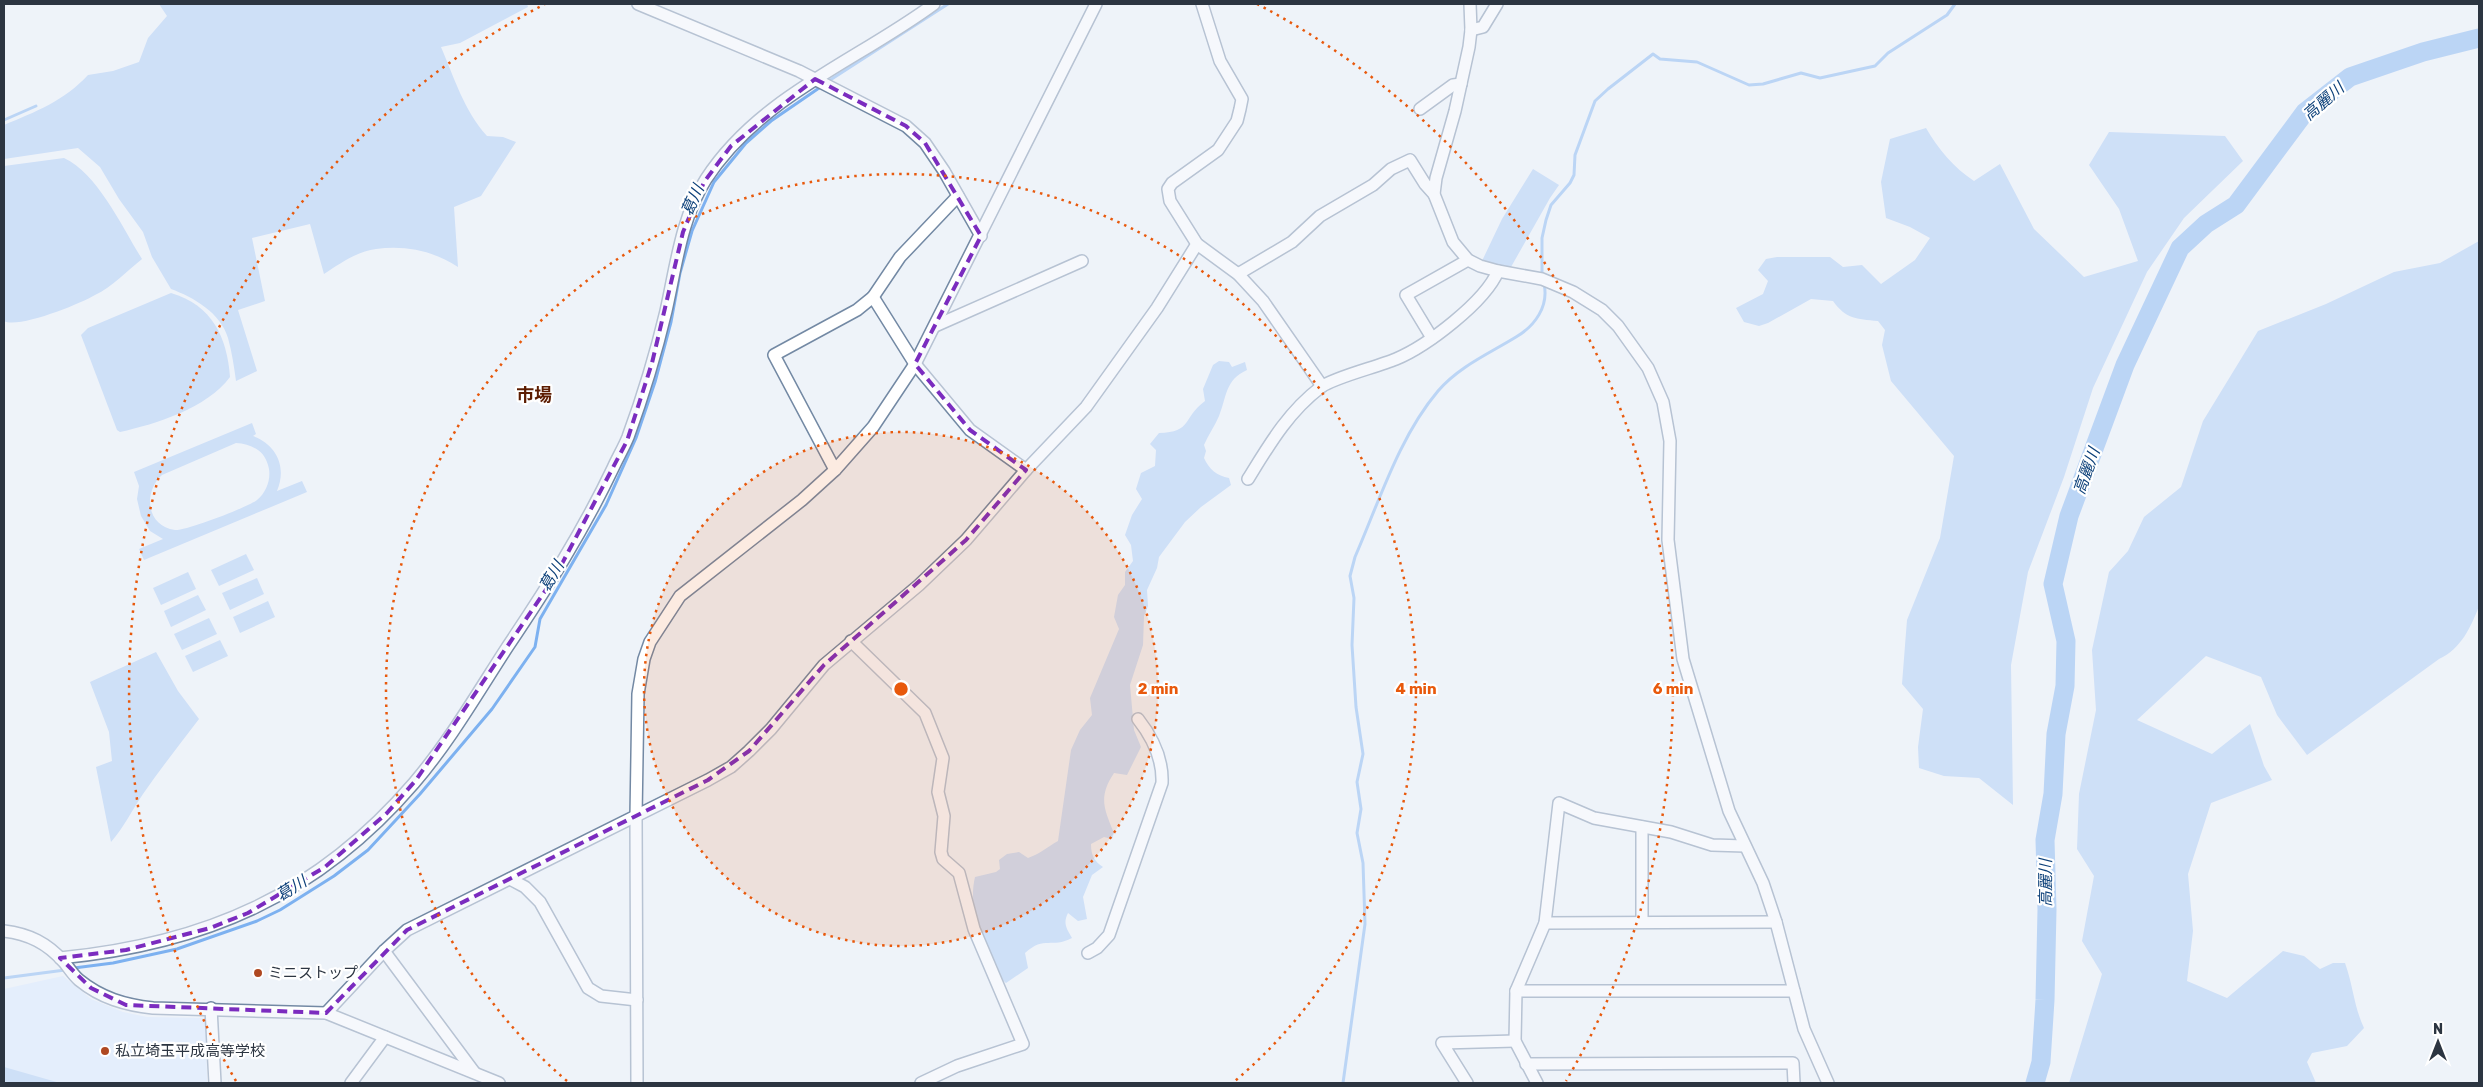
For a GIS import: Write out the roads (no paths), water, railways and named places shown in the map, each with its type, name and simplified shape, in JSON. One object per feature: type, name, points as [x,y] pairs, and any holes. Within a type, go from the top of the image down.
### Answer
[{"type":"street","points":[[638,4],[815,79],[906,126],[925,144],[981,236]]},
{"type":"street","points":[[61,960],[126,950],[210,928],[248,912],[326,867],[387,814],[443,745],[556,575],[627,441],[652,363],[683,232],[704,182],[731,146],[785,100],[934,4]]},
{"type":"street","points":[[637,1083],[636,817],[640,676],[650,642],[657,628],[680,596],[802,500],[835,470],[873,427],[915,364],[1096,4]]},
{"type":"street","points":[[1202,4],[1220,61],[1242,99],[1237,121],[1218,150],[1172,183],[1168,189],[1170,201],[1196,244],[1238,274],[1263,301],[1322,386]]},
{"type":"street","points":[[1434,194],[1436,178],[1462,84],[1472,30],[1470,4]]},
{"type":"street","points":[[1472,30],[1483,27],[1497,4]]},
{"type":"street","points":[[1420,109],[1453,84],[1462,84]]},
{"type":"street","points":[[1238,274],[1292,242],[1320,216],[1373,185],[1391,169],[1410,160],[1425,184],[1434,194],[1453,242],[1468,260],[1480,266],[1498,271],[1558,284],[1602,310],[1618,326],[1652,377],[1662,402],[1670,441],[1667,520],[1683,659],[1729,811],[1763,884],[1776,922],[1804,1029],[1828,1083]]},
{"type":"street","points":[[835,470],[774,355],[857,310],[873,297],[900,257],[958,196]]},
{"type":"street","points":[[326,1013],[384,951],[407,930],[636,817],[730,767],[771,729],[824,665],[919,586],[966,540],[1026,470],[1086,407],[1157,308],[1196,244]]},
{"type":"street","points":[[1432,338],[1406,295],[1468,260]]},
{"type":"street","points":[[935,326],[1082,261]]},
{"type":"street","points":[[1248,479],[1276,433],[1291,415],[1322,386],[1397,359],[1432,338],[1487,290],[1498,271]]},
{"type":"street","points":[[873,297],[915,364],[970,430],[1026,470]]},
{"type":"street","points":[[851,641],[925,714],[943,758],[938,792],[944,816],[941,852],[944,859],[959,873],[974,929],[1023,1044],[957,1066],[921,1083]]},
{"type":"street","points":[[1088,953],[1097,948],[1109,935],[1162,783],[1163,768],[1150,734],[1138,719]]},
{"type":"street","points":[[1537,1083],[1515,1041],[1516,991],[1545,923],[1560,803],[1594,818],[1671,832],[1712,845],[1744,846]]},
{"type":"street","points":[[1642,827],[1642,922]]},
{"type":"street","points":[[510,879],[525,887],[540,902],[588,988],[602,996],[637,1000]]},
{"type":"street","points":[[1545,923],[1776,922]]},
{"type":"street","points":[[4,931],[32,936],[91,988],[126,1005],[153,1008],[211,1008],[326,1013],[499,1083]]},
{"type":"street","points":[[384,951],[475,1073]]},
{"type":"street","points":[[1516,991],[1794,990]]},
{"type":"street","points":[[211,1008],[215,1083]]},
{"type":"street","points":[[350,1083],[385,1037]]},
{"type":"street","points":[[1467,1083],[1442,1042],[1515,1041]]},
{"type":"street","points":[[1526,1064],[1794,1063],[1794,1083]]},
{"type":"waterway","name":"葛川","points":[[827,82],[948,4]]},
{"type":"waterway","points":[[1542,275],[1542,238],[1546,220],[1551,205],[1570,183],[1574,175],[1575,155],[1595,101],[1653,54],[1660,59],[1697,62],[1749,85],[1763,84],[1801,73],[1820,78],[1875,66],[1888,53],[1947,15],[1955,4]]},
{"type":"waterway","name":"高麗川","points":[[2035,1083],[2041,1062],[2045,1000],[2047,910],[2045,840],[2053,794],[2056,734],[2065,686],[2066,641],[2053,584],[2069,516],[2125,365],[2180,248],[2206,224],[2236,205],[2305,112],[2350,77],[2423,52],[2479,38]]},
{"type":"waterway","name":"葛川","points":[[74,968],[113,963],[177,949],[257,921],[280,910],[334,876],[368,850],[420,794],[492,709],[535,647],[540,619],[606,505],[636,438],[655,382],[671,322],[680,273],[692,231],[714,182],[746,143],[771,121],[822,86]]},
{"type":"waterway","points":[[4,120],[36,106]]},
{"type":"waterway","points":[[1343,1083],[1365,924],[1363,863],[1357,833],[1361,809],[1357,782],[1363,754],[1356,707],[1352,645],[1354,598],[1350,576],[1355,557],[1391,471],[1401,449],[1424,409],[1446,382],[1475,361],[1516,337],[1535,321],[1544,300],[1544,284]]},
{"type":"waterway","name":"葛川","points":[[4,978],[65,970]]},
{"type":"place","name":"ミニストップ","points":[[258,973]]},
{"type":"place","name":"私立埼玉平成高等学校","points":[[105,1051]]},
{"type":"district","name":"市場","points":[[534,395]]}]
